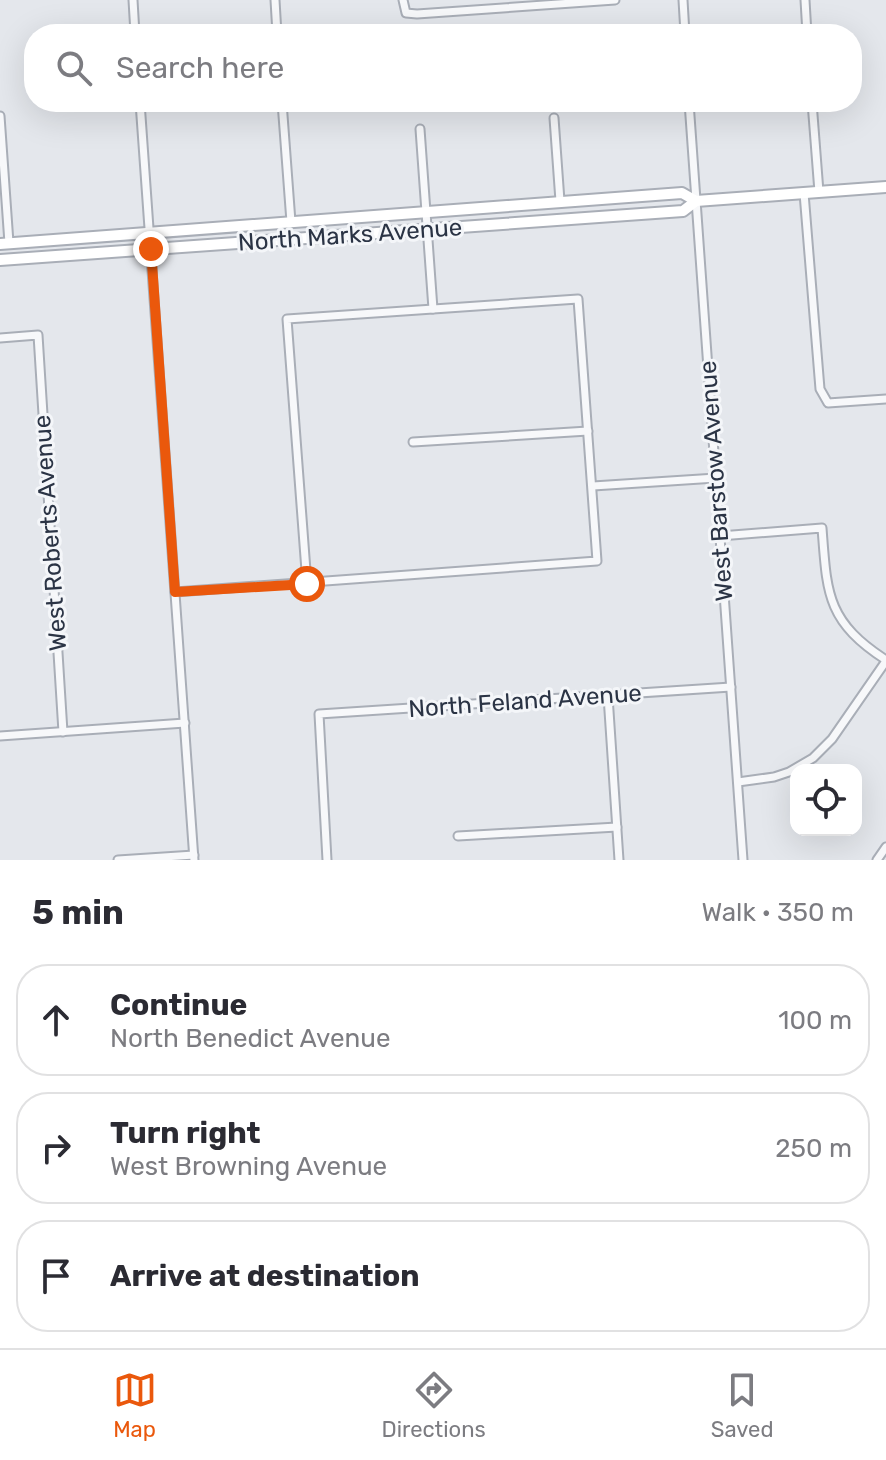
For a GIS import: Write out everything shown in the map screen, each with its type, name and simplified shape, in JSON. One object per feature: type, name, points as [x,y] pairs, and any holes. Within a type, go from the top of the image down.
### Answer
[{"type":"main road","name":"North Marks Avenue","points":[[0,260],[683,211],[696,201],[886,187]]},
{"type":"main road","name":"North Marks Avenue","points":[[4,244],[682,193],[696,201]]},
{"type":"street","points":[[133,0],[134,24]]},
{"type":"street","points":[[275,0],[276,24]]},
{"type":"street","points":[[403,0],[406,13],[417,14],[541,2],[615,0]]},
{"type":"street","points":[[683,0],[684,24]]},
{"type":"street","points":[[805,0],[806,24]]},
{"type":"street","points":[[118,860],[194,857],[141,112]]},
{"type":"street","points":[[283,112],[291,222]]},
{"type":"street","name":"West Barstow Avenue","points":[[690,112],[743,860]]},
{"type":"street","points":[[813,112],[819,192]]},
{"type":"street","points":[[0,116],[4,244]]},
{"type":"street","points":[[554,118],[560,201]]},
{"type":"street","points":[[420,129],[433,309]]},
{"type":"street","points":[[804,193],[820,389],[828,403],[886,399]]},
{"type":"street","points":[[175,592],[307,584],[597,561],[578,299],[287,319],[307,584]]},
{"type":"street","name":"West Roberts Avenue","points":[[0,338],[38,335],[63,732]]},
{"type":"street","points":[[413,442],[588,431]]},
{"type":"street","points":[[593,486],[716,478]]},
{"type":"street","points":[[720,536],[822,528],[828,588],[839,616],[855,638],[886,661],[832,739],[813,758],[774,777],[738,782]]},
{"type":"street","name":"North Feland Avenue","points":[[327,860],[319,714],[731,687]]},
{"type":"street","points":[[608,696],[619,860]]},
{"type":"street","points":[[0,736],[185,723]]},
{"type":"street","points":[[458,836],[617,827]]},
{"type":"street","points":[[877,860],[886,847]]},
{"type":"route","points":[[151,249],[175,592],[307,584]]}]
